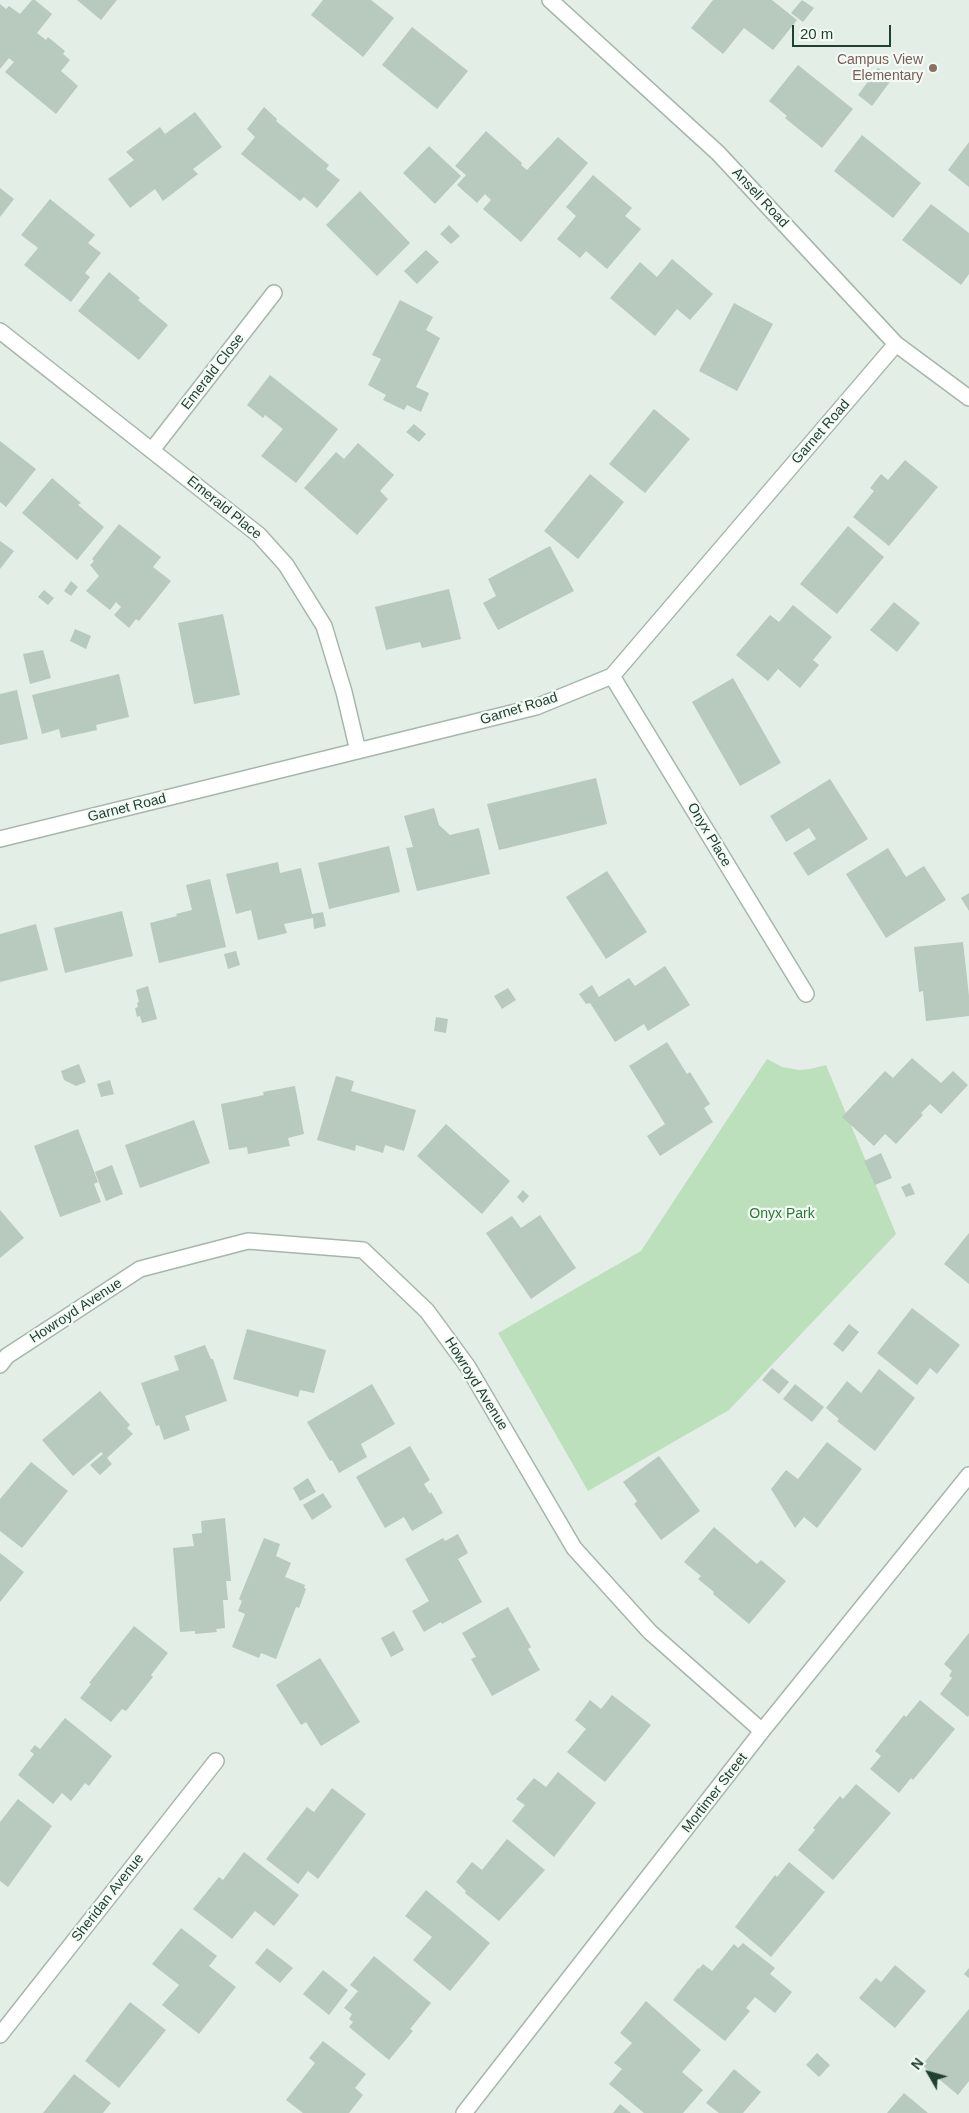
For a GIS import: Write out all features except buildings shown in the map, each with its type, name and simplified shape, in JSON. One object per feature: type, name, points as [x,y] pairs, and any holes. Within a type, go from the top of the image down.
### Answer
[{"type":"street","name":"Ansell Road","points":[[550,0],[718,152],[896,344],[969,398]]},
{"type":"street","name":"Emerald Close","points":[[152,450],[274,293]]},
{"type":"street","name":"Emerald Place","points":[[0,330],[259,535],[286,565],[324,626],[344,692],[358,751]]},
{"type":"street","name":"Garnet Road","points":[[0,839],[536,707],[612,676],[896,344]]},
{"type":"street","name":"Onyx Place","points":[[612,676],[806,994]]},
{"type":"street","name":"Howroyd Avenue","points":[[0,1365],[7,1356],[140,1269],[248,1241],[363,1250],[427,1311],[468,1367],[574,1548],[650,1632],[762,1731]]},
{"type":"street","name":"Mortimer Street","points":[[464,2113],[762,1731],[969,1475]]},
{"type":"street","name":"Sheridan Avenue","points":[[0,2035],[216,1761]]},
{"type":"green space","name":"Onyx Park","points":[[767,1059],[782,1067],[799,1070],[826,1065],[896,1234],[729,1410],[588,1491],[498,1333],[641,1251]]},
{"type":"place","name":"Campus View Elementary","points":[[933,68]]}]
